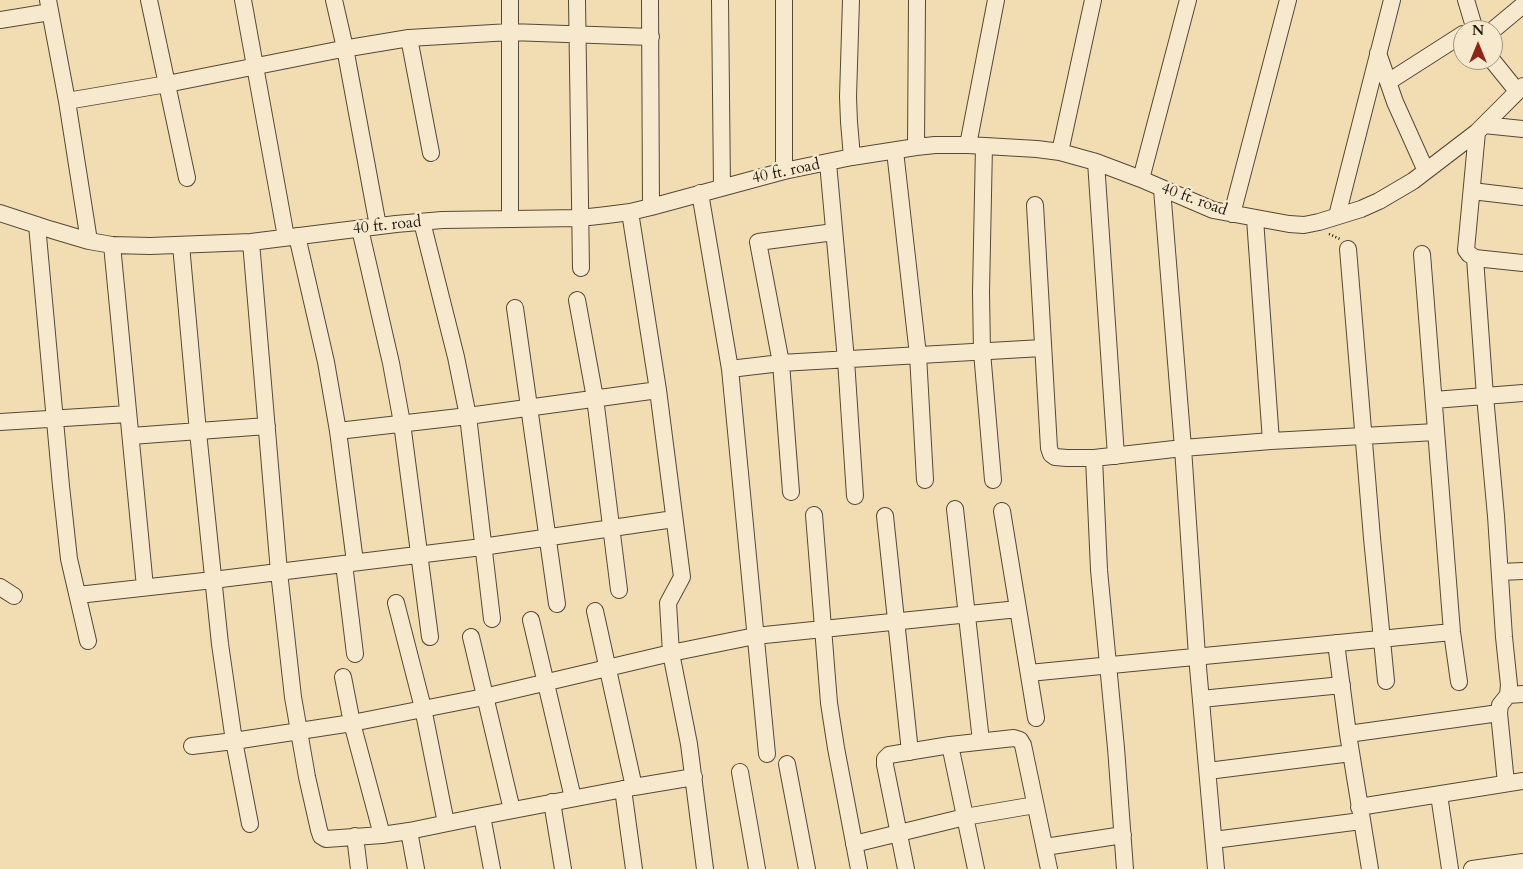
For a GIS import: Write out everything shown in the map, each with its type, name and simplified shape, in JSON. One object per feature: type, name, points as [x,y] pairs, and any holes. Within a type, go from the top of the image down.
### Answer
[{"type":"street","points":[[149,0],[187,178]]},
{"type":"street","points":[[243,0],[255,67],[292,237],[326,362],[338,431],[355,654]]},
{"type":"street","points":[[334,0],[345,48],[378,226]]},
{"type":"street","points":[[510,0],[510,219]]},
{"type":"street","points":[[577,0],[581,268]]},
{"type":"street","points":[[650,0],[651,207]]},
{"type":"street","points":[[720,0],[722,187]]},
{"type":"street","points":[[784,0],[784,170]]},
{"type":"street","points":[[851,0],[848,97],[852,157]]},
{"type":"street","points":[[916,147],[917,0]]},
{"type":"street","points":[[993,480],[982,352],[976,146],[996,0]]},
{"type":"street","points":[[1060,152],[1093,0]]},
{"type":"street","points":[[1141,179],[1188,0]]},
{"type":"street","points":[[1232,214],[1288,0]]},
{"type":"street","points":[[1337,216],[1392,0]]},
{"type":"street","points":[[1466,0],[1469,20]]},
{"type":"street","points":[[1503,22],[1523,5]]},
{"type":"street","points":[[0,20],[49,6],[67,102],[89,240]]},
{"type":"street","points":[[67,102],[345,48],[409,38],[510,32],[650,37]]},
{"type":"street","points":[[409,38],[431,153]]},
{"type":"street","points":[[1388,82],[1453,41]]},
{"type":"street","points":[[1378,53],[1395,102],[1426,170]]},
{"type":"street","points":[[1502,70],[1520,89]]},
{"type":"street","name":"40 ft. road","points":[[0,213],[89,240],[112,245],[150,246],[251,242],[442,220],[580,218],[630,212],[784,170],[852,157],[935,145],[1060,152],[1096,162],[1198,204],[1255,219],[1304,225],[1361,209],[1413,181],[1480,129],[1520,89]]},
{"type":"street","points":[[1523,129],[1480,129],[1466,250],[1475,258],[1523,263]]},
{"type":"street","points":[[895,151],[918,355],[925,480]]},
{"type":"street","points":[[1096,162],[1116,456]]},
{"type":"street","points":[[828,163],[846,360],[855,496]]},
{"type":"street","points":[[1162,189],[1183,448],[1197,656],[1216,869]]},
{"type":"street","points":[[1472,191],[1523,196]]},
{"type":"street","points":[[700,192],[730,370],[767,754]]},
{"type":"street","points":[[1035,204],[1049,448],[1051,454],[1055,457],[1094,458],[1271,441],[1436,432]]},
{"type":"street","points":[[630,212],[658,390],[682,576],[668,603],[671,653],[689,744],[705,869]]},
{"type":"street","points":[[1255,219],[1271,441]]},
{"type":"street","points":[[422,222],[454,348],[468,416],[492,619]]},
{"type":"street","points":[[37,225],[60,486],[69,559],[88,641]]},
{"type":"street","points":[[360,228],[391,363],[402,423],[430,637]]},
{"type":"street","points":[[791,492],[781,363],[758,242],[834,232]]},
{"type":"street","points":[[251,242],[279,572],[298,731],[321,836],[326,839],[409,831],[573,798],[694,777]]},
{"type":"street","points":[[112,245],[145,587]]},
{"type":"street","points":[[181,245],[220,644],[234,742],[250,824]]},
{"type":"street","points":[[1348,249],[1386,681]]},
{"type":"street","points":[[1422,254],[1452,632],[1459,682]]},
{"type":"street","points":[[1475,258],[1509,685],[1515,695],[1500,705],[1499,713],[1506,783]]},
{"type":"street","points":[[577,300],[595,398],[619,590]]},
{"type":"street","points":[[515,308],[557,604]]},
{"type":"street","points":[[730,370],[781,363],[1042,348]]},
{"type":"street","points":[[338,431],[468,416],[658,390]]},
{"type":"street","points":[[1434,400],[1523,393]]},
{"type":"street","points":[[0,422],[128,414]]},
{"type":"street","points":[[131,436],[267,426]]},
{"type":"street","points":[[1094,458],[1099,570],[1125,869]]},
{"type":"street","points":[[956,510],[981,742]]},
{"type":"street","points":[[1002,511],[1036,718]]},
{"type":"street","points":[[814,515],[829,703],[858,869]]},
{"type":"street","points":[[886,516],[910,752]]},
{"type":"street","points":[[78,595],[482,547],[674,519]]},
{"type":"street","points":[[1500,572],[1523,571]]},
{"type":"street","points":[[0,587],[14,596]]},
{"type":"street","points":[[396,604],[423,708],[446,823]]},
{"type":"street","points":[[192,746],[234,742],[352,723],[484,697],[671,653],[755,636],[1018,609]]},
{"type":"street","points":[[595,610],[608,668],[629,788],[634,869]]},
{"type":"street","points":[[531,620],[573,798]]},
{"type":"street","points":[[1029,673],[1452,632]]},
{"type":"street","points":[[471,637],[512,810]]},
{"type":"street","points":[[1336,643],[1360,814],[1370,869]]},
{"type":"street","points":[[343,677],[352,723],[382,834]]},
{"type":"street","points":[[1201,699],[1342,686]]},
{"type":"street","points":[[1348,734],[1499,713]]},
{"type":"street","points":[[906,869],[885,759],[890,755],[950,745],[1014,738],[1020,740],[1023,745],[1049,869]]},
{"type":"street","points":[[950,745],[976,869]]},
{"type":"street","points":[[1208,771],[1351,752]]},
{"type":"street","points":[[787,764],[808,869]]},
{"type":"street","points":[[740,772],[757,869]]},
{"type":"street","points":[[1214,840],[1360,814],[1439,795],[1523,780]]},
{"type":"street","points":[[1439,795],[1450,869]]},
{"type":"street","points":[[552,802],[563,869]]},
{"type":"street","points":[[854,844],[965,817],[1035,805]]},
{"type":"street","points":[[482,816],[492,869]]},
{"type":"street","points":[[409,831],[416,869]]},
{"type":"street","points":[[1045,847],[1123,835]]},
{"type":"street","points":[[354,836],[359,869]]},
{"type":"street","points":[[1472,869],[1523,862]]}]
